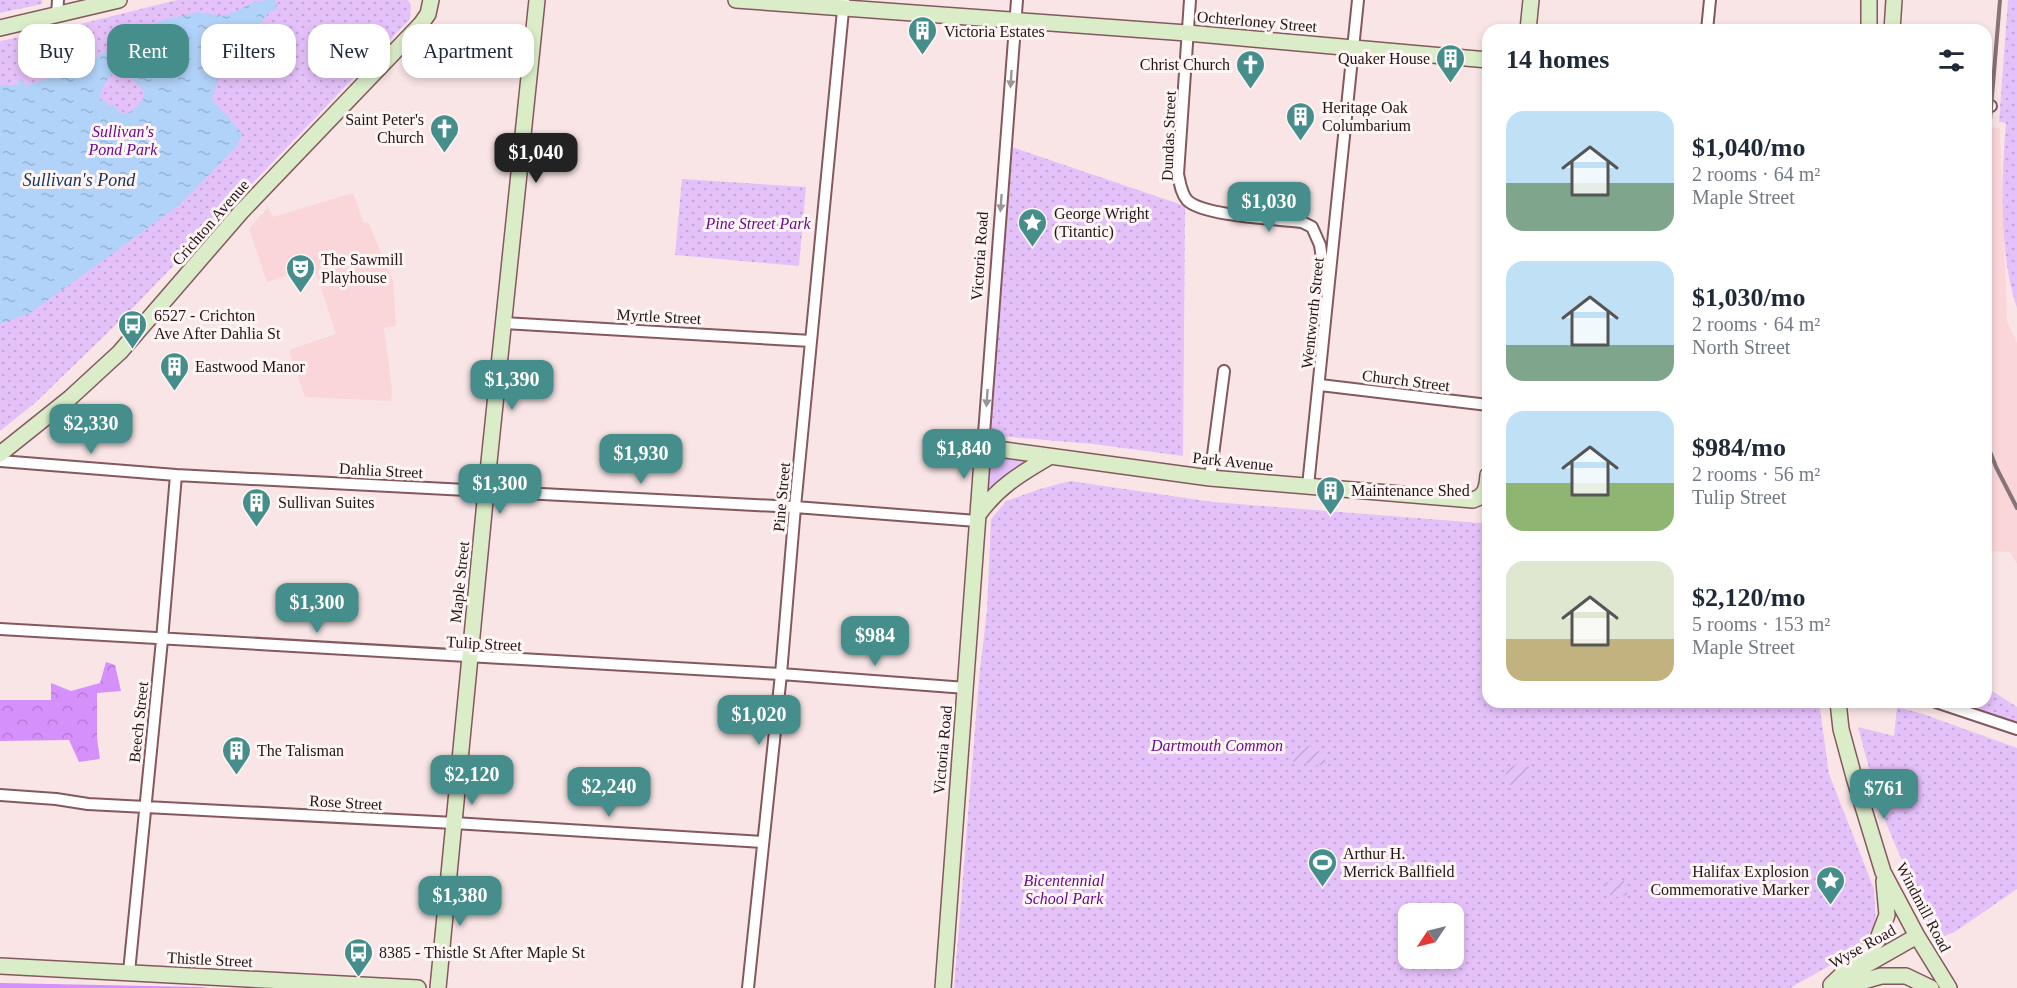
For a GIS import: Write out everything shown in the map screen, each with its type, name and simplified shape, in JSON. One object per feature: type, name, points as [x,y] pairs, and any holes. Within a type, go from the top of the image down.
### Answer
[{"type":"main road","points":[[0,28],[57,8],[119,0]]},
{"type":"main road","name":"Crichton Avenue","points":[[0,454],[70,398],[120,352],[241,212],[421,24],[429,14],[431,0]]},
{"type":"main road","name":"Maple Street","points":[[438,988],[537,0]]},
{"type":"main road","name":"Ochterloney Street","points":[[736,0],[844,4],[1015,21],[1187,33],[1482,59]]},
{"type":"main road","points":[[1529,24],[1531,0]]},
{"type":"main road","points":[[1869,0],[1869,24]]},
{"type":"main road","points":[[1892,24],[1894,0]]},
{"type":"main road","name":"Park Avenue","points":[[983,447],[1210,478],[1473,500],[1482,496]]},
{"type":"main road","name":"Victoria Road","points":[[943,988],[983,447]]},
{"type":"main road","points":[[978,518],[991,498],[1014,477],[1049,457]]},
{"type":"main road","name":"Windmill Road","points":[[1839,708],[1854,777],[1884,872],[1917,936],[1949,988]]},
{"type":"main road","points":[[1828,987],[1877,941],[1887,915],[1884,872]]},
{"type":"main road","name":"Wyse Road","points":[[1828,987],[1917,936]]},
{"type":"main road","name":"Thistle Street","points":[[0,966],[418,988]]},
{"type":"main road","points":[[1828,987],[1854,984],[1881,976],[1906,976],[1931,988]]},
{"type":"street","name":"Victoria Road","points":[[983,447],[1017,0]]},
{"type":"street","name":"Dundas Street","points":[[1190,0],[1178,174],[1181,191],[1197,208],[1212,212],[1302,222],[1312,227],[1320,245],[1328,295]]},
{"type":"street","name":"Wentworth Street","points":[[1308,486],[1358,0]]},
{"type":"street","points":[[1708,24],[1710,0]]},
{"type":"street","name":"Pine Street","points":[[748,988],[781,674],[844,4]]},
{"type":"street","name":"Myrtle Street","points":[[504,323],[812,341]]},
{"type":"street","points":[[1210,478],[1224,372]]},
{"type":"street","name":"Church Street","points":[[1320,385],[1482,404]]},
{"type":"street","name":"Dahlia Street","points":[[0,461],[176,475],[978,518]]},
{"type":"street","name":"Beech Street","points":[[129,972],[176,475]]},
{"type":"street","name":"Tulip Street","points":[[0,629],[781,674],[966,688]]},
{"type":"street","points":[[1954,708],[2017,729]]},
{"type":"street","name":"Rose Street","points":[[0,795],[57,799],[88,804],[763,842]]},
{"type":"shaded area","points":[[1992,128],[2000,128],[2007,321],[2017,343],[2017,564],[2010,552],[1992,551]]},
{"type":"shaded area","points":[[353,193],[363,221],[369,224],[393,281],[396,326],[384,328],[392,390],[391,401],[305,397],[289,350],[336,334],[314,267],[267,282],[249,229],[268,207],[273,217]]},
{"type":"green space","points":[[0,0],[42,0],[42,4],[0,13]]},
{"type":"green space","name":"Sullivan's Pond Park","points":[[177,0],[408,0],[411,5],[410,19],[402,24],[402,27],[390,40],[390,24],[308,24],[308,78],[353,78],[129,312],[35,403],[0,431],[0,41],[18,37],[18,78],[95,78],[95,24],[80,24]]},
{"type":"green space","points":[[2008,0],[2017,0],[2017,308],[2011,287],[2004,241],[2003,168],[2006,123],[1999,122]]},
{"type":"green space","points":[[1009,146],[1185,206],[1183,456],[1093,444],[988,435]]},
{"type":"green space","name":"Pine Street Park","points":[[682,179],[806,187],[799,266],[675,255]]},
{"type":"green space","points":[[987,452],[1032,458],[1005,475],[984,495]]},
{"type":"green space","name":"Dartmouth Common","points":[[1070,481],[1213,502],[1482,522],[1482,708],[1820,708],[1829,774],[1874,889],[1876,924],[1854,952],[1790,988],[954,988],[979,679],[987,610],[991,519],[1006,501]]},
{"type":"green space","points":[[106,662],[115,665],[121,691],[97,693],[97,738],[100,759],[79,762],[69,740],[0,741],[0,700],[51,700],[51,683],[71,691],[100,683]]},
{"type":"green space","points":[[1992,691],[2017,707],[2017,722],[1972,708],[1992,708]]},
{"type":"green space","points":[[1897,708],[1901,708],[2017,748],[2017,889],[1956,931],[1936,940],[1880,809],[1858,727],[1894,736]]},
{"type":"green space","points":[[1308,746],[1316,747],[1325,758],[1326,766],[1288,761],[1294,753]]},
{"type":"green space","points":[[1520,763],[1526,764],[1532,770],[1526,782],[1513,789],[1506,778],[1506,769]]},
{"type":"green space","points":[[1618,879],[1623,880],[1627,887],[1627,895],[1611,898],[1606,883]]},
{"type":"green space","points":[[0,983],[200,987],[211,988],[0,988]]},
{"type":"water","name":"Sullivan's Pond","points":[[267,0],[275,0],[278,8],[269,12],[260,24],[201,24],[201,78],[218,78],[212,100],[242,133],[237,146],[178,206],[30,313],[0,324],[0,85],[18,85],[19,78],[27,86],[50,78],[95,78],[95,58],[107,51],[107,78],[109,78],[101,90],[100,98],[108,105],[114,105],[120,113],[128,113],[144,97],[143,90],[132,78],[189,78],[189,24],[155,24],[198,12],[222,16],[238,11],[251,3]]},
{"type":"railway","points":[[1992,96],[2000,0]]},
{"type":"railway","points":[[1992,457],[2017,508]]},
{"type":"place","name":"Victoria Estates","points":[[923,56]]},
{"type":"place","name":"Quaker House","points":[[1451,84]]},
{"type":"place","name":"Christ Church","points":[[1251,90]]},
{"type":"place","name":"Heritage Oak Columbarium","points":[[1301,142]]},
{"type":"place","name":"Saint Peter's Church","points":[[445,154]]},
{"type":"place","name":"George Wright (Titantic)","points":[[1033,248]]},
{"type":"place","name":"The Sawmill Playhouse","points":[[300,294]]},
{"type":"place","name":"6527 - Crichton Ave After Dahlia St","points":[[133,350]]},
{"type":"place","name":"Eastwood Manor","points":[[174,392]]},
{"type":"place","name":"Maintenance Shed","points":[[1330,516]]},
{"type":"place","name":"Sullivan Suites","points":[[257,528]]},
{"type":"place","name":"The Talisman","points":[[236,776]]},
{"type":"place","name":"Arthur H. Merrick Ballfield","points":[[1322,888]]},
{"type":"place","name":"Halifax Explosion Commemorative Marker","points":[[1830,906]]},
{"type":"place","name":"8385 - Thistle St After Maple St","points":[[358,978]]},
{"type":"park label","name":"Bicentennial School Park","points":[[1064,889]]}]
